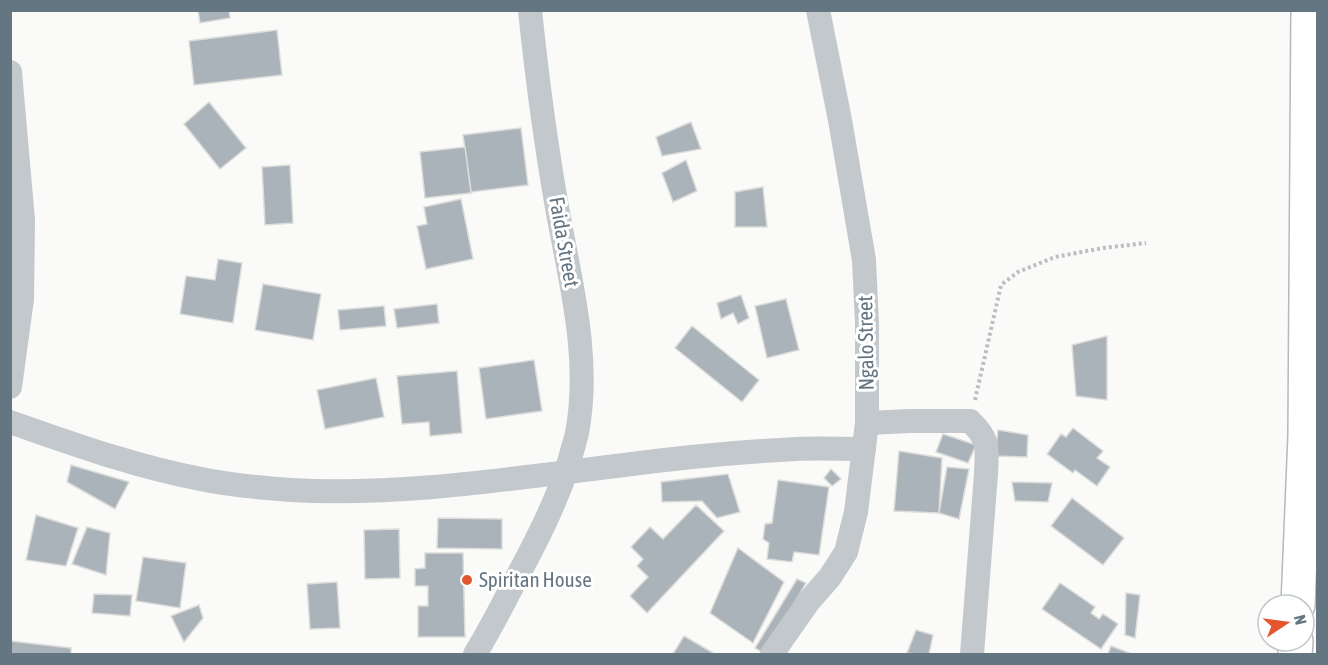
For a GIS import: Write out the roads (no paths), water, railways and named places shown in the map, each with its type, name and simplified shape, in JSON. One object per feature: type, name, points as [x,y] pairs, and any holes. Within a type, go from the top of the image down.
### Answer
[{"type":"highway","points":[[1298,593],[1305,436],[1308,10]]},
{"type":"street","name":"Faida Street","points":[[475,654],[554,504],[577,434],[580,409],[582,365],[570,274],[540,93],[530,10]]},
{"type":"street","name":"Ngalo Street","points":[[772,654],[846,552],[856,512],[867,423],[867,324],[864,260],[819,10]]},
{"type":"street","points":[[10,72],[23,220],[22,299],[10,387]]},
{"type":"street","points":[[867,423],[919,420],[970,421],[981,432],[987,447],[986,474],[972,654]]},
{"type":"street","points":[[10,422],[159,470],[203,480],[291,490],[408,489],[496,482],[681,458],[798,449],[864,449]]},
{"type":"place","name":"Spiritan House","points":[[467,580]]}]
